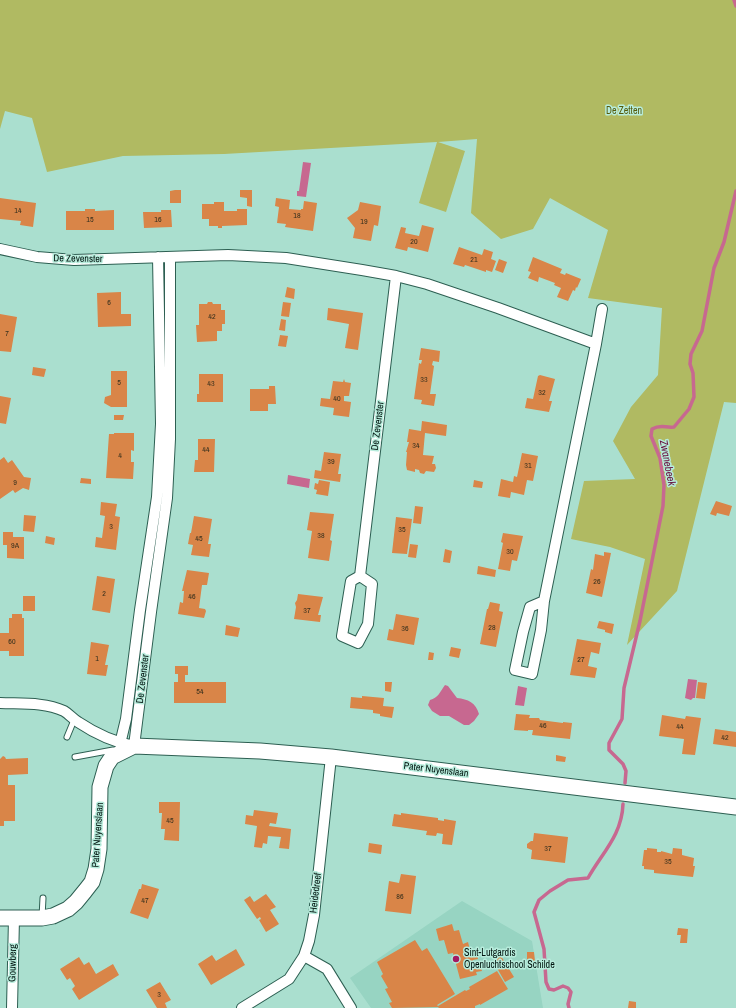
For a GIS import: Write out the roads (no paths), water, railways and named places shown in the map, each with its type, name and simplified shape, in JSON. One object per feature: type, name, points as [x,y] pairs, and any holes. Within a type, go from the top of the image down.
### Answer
[{"type":"street","name":"De Zevenster","points":[[0,249],[37,257],[74,260],[228,255],[286,258],[396,276],[426,284],[498,308],[596,344]]},
{"type":"street","name":"De Zevenster","points":[[127,745],[151,612],[162,498],[170,439],[158,257]]},
{"type":"street","name":"De Zevenster","points":[[165,381],[170,257]]},
{"type":"street","name":"De Zevenster","points":[[360,576],[396,276]]},
{"type":"street","points":[[544,602],[530,607],[515,670],[532,674],[541,630],[544,602],[602,309]]},
{"type":"street","name":"De Zevenster","points":[[127,745],[126,718],[140,610],[162,498]]},
{"type":"street","name":"De Zevenster","points":[[360,576],[372,584],[368,624],[358,643],[342,636],[351,581],[360,576]]},
{"type":"street","points":[[140,610],[151,612]]},
{"type":"street","name":"Pater Nuyenslaan","points":[[0,703],[37,704],[64,711],[74,720],[98,735],[127,745],[260,751],[331,757],[736,807]]},
{"type":"street","name":"Pater Nuyenslaan","points":[[7,918],[42,918],[53,916],[68,909],[76,902],[92,882],[96,869],[99,849],[100,787],[106,766],[112,757],[127,745]]},
{"type":"street","name":"Heidedreef","points":[[242,1008],[289,979],[304,956],[309,941],[314,915],[331,757]]},
{"type":"street","name":"Gouwberg","points":[[7,918],[12,1008]]},
{"type":"street","points":[[304,956],[327,968],[351,1008]]},
{"type":"lane","points":[[67,737],[74,720]]},
{"type":"lane","points":[[75,757],[127,745]]},
{"type":"lane","points":[[42,918],[43,898]]},
{"type":"waterway","name":"Zwanebeek","points":[[734,0],[736,6]]},
{"type":"waterway","name":"Zwanebeek","points":[[625,783],[626,771],[623,764],[609,750],[609,743],[622,719],[624,688],[640,621],[663,506],[664,485],[660,458],[651,436],[652,429],[661,426],[674,427],[689,409],[694,397],[693,373],[690,364],[691,354],[702,331],[714,268],[724,242],[736,191]]},
{"type":"waterway","name":"Zwanebeek","points":[[569,1008],[568,1004],[571,992],[568,988],[563,986],[554,990],[549,989],[546,982],[544,949],[534,912],[539,900],[550,891],[568,880],[588,878],[615,834],[622,815],[623,804]]},
{"type":"place","name":"Sint-Lutgardis Openluchtschool Schilde","points":[[456,959]]},
{"type":"park label","name":"De Zetten","points":[[624,111]]}]
